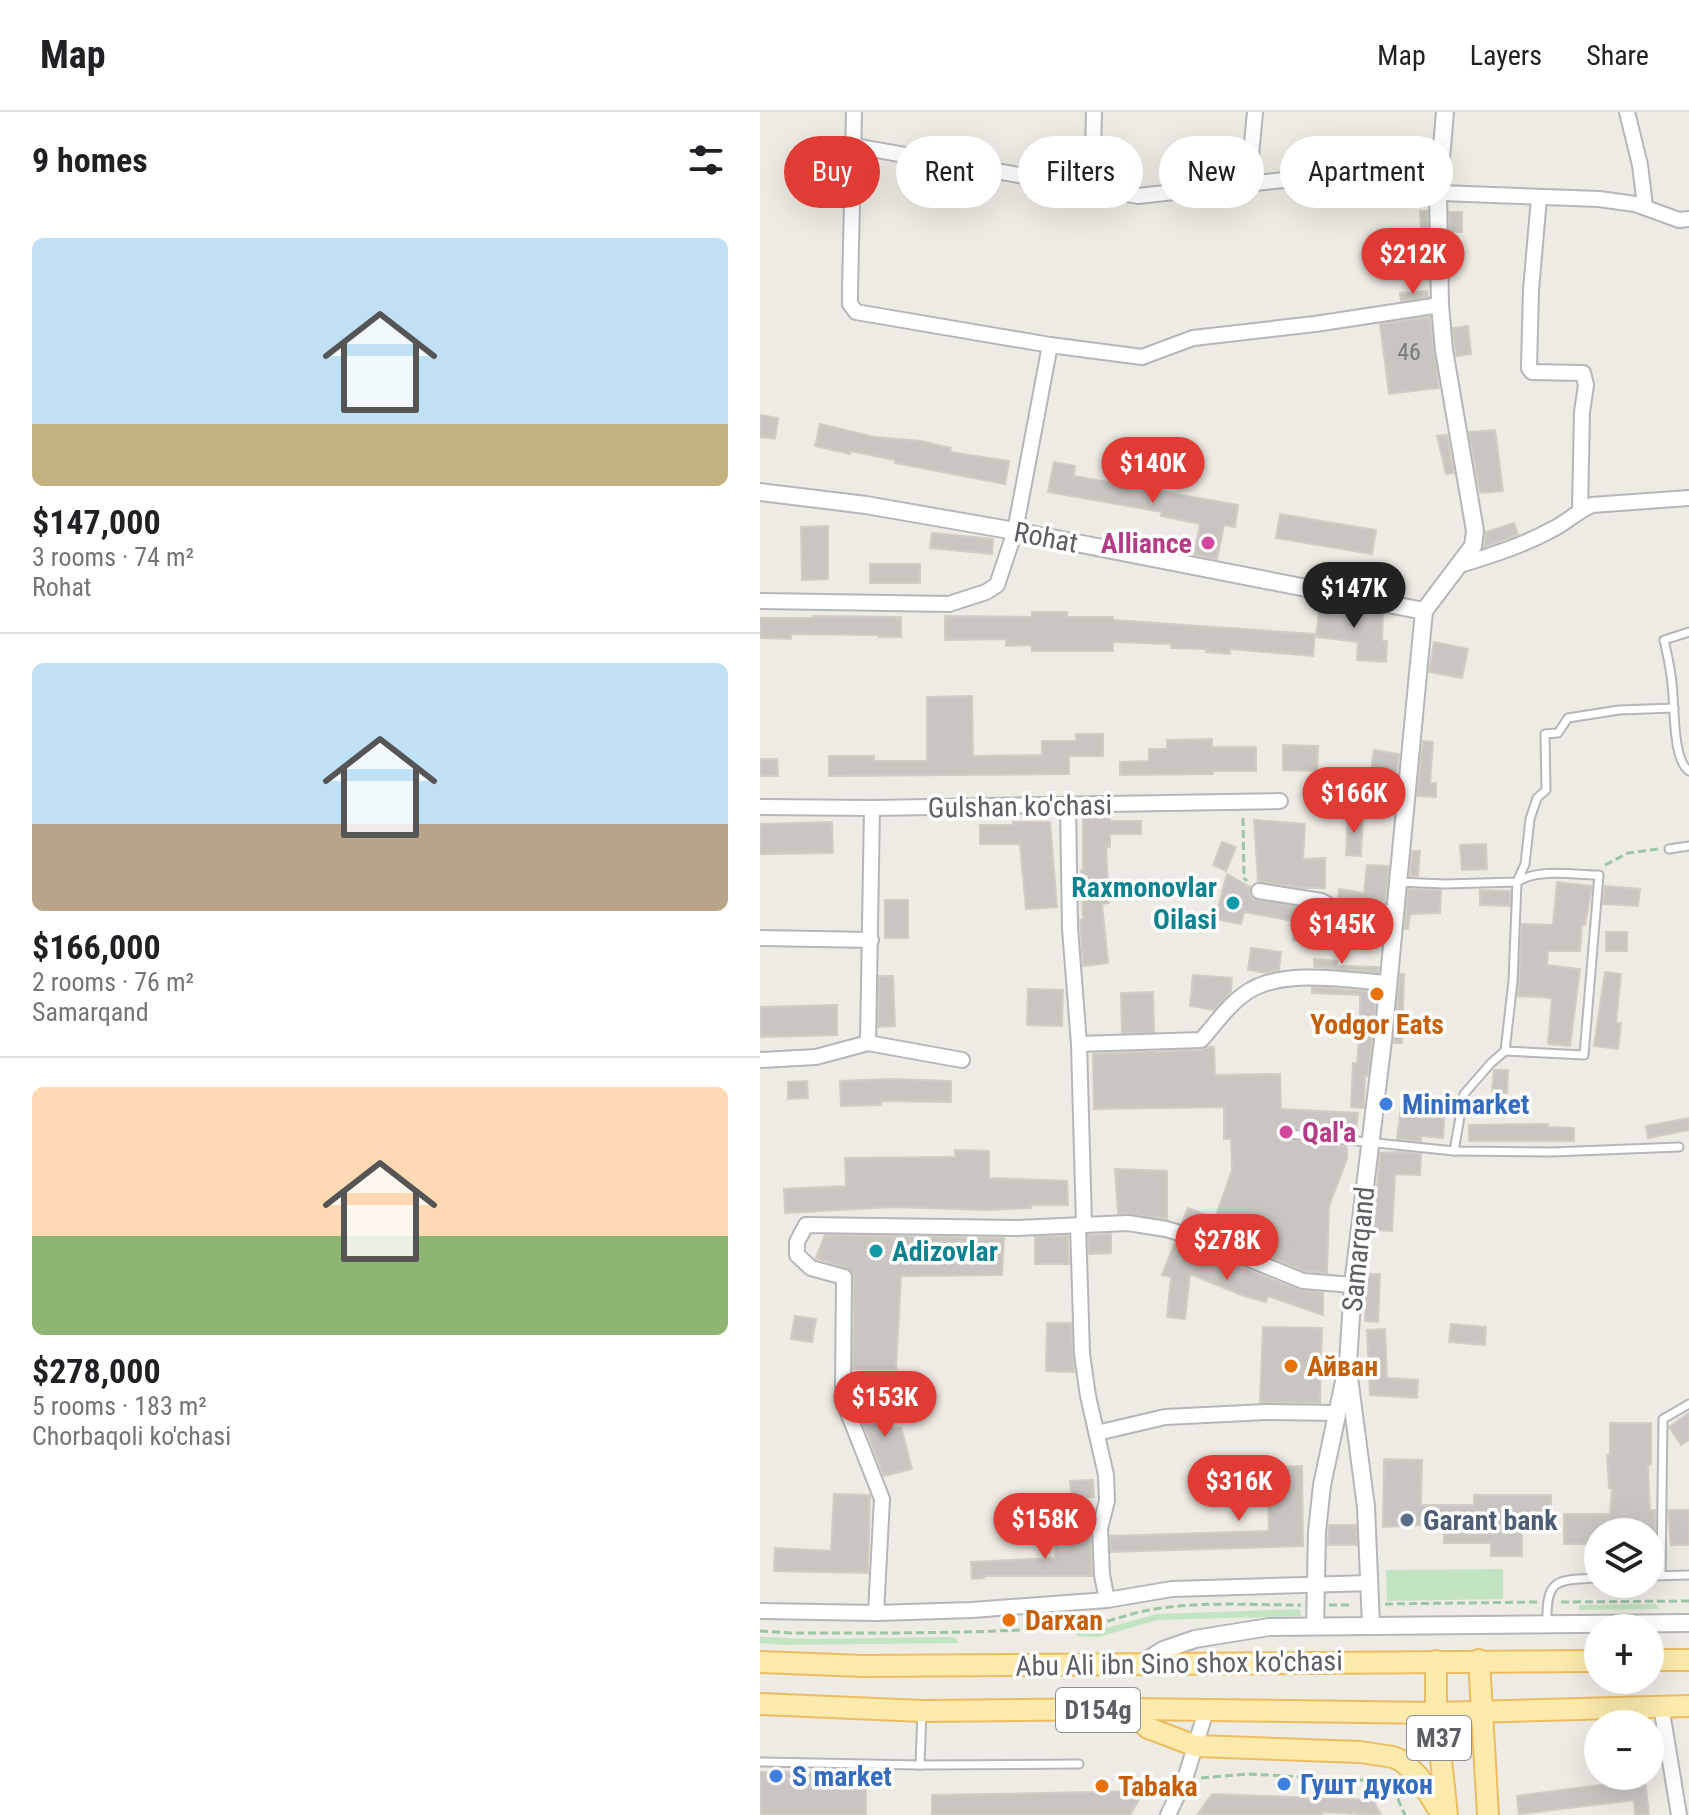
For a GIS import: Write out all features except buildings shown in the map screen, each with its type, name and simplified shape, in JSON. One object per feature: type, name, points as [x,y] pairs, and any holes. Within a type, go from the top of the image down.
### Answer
[{"type":"main road","name":"M37","points":[[1479,1660],[1488,1815]]},
{"type":"main road","points":[[1664,1660],[1689,1660]]},
{"type":"main road","name":"M37","points":[[1436,1661],[1436,1713],[1444,1815]]},
{"type":"main road","name":"Abu Ali ibn Sino shox ko'chasi","points":[[760,1662],[862,1666],[1584,1661]]},
{"type":"main road","name":"Abu Ali ibn Sino shox ko'chasi","points":[[760,1704],[922,1711],[1128,1709],[1436,1713],[1689,1706]]},
{"type":"main road","points":[[1128,1709],[1148,1728],[1196,1746],[1360,1752],[1393,1757],[1418,1776],[1444,1815]]},
{"type":"street","points":[[854,112],[854,136]]},
{"type":"street","points":[[1093,136],[1094,112]]},
{"type":"street","points":[[1253,136],[1255,112]]},
{"type":"street","points":[[1443,136],[1445,112]]},
{"type":"street","points":[[1627,112],[1640,165],[1645,206]]},
{"type":"street","points":[[880,151],[1018,176]]},
{"type":"street","points":[[1453,194],[1599,199],[1645,206],[1679,220],[1689,219]]},
{"type":"street","points":[[1539,198],[1530,303],[1529,368],[1532,372],[1583,373],[1586,385],[1580,510]]},
{"type":"street","points":[[852,208],[850,304],[856,312],[1050,345],[1142,357],[1193,338],[1440,305]]},
{"type":"street","points":[[1424,611],[1473,546],[1475,520],[1444,350],[1438,208]]},
{"type":"street","points":[[760,601],[949,604],[986,592],[997,585],[1015,531],[1050,345]]},
{"type":"street","name":"Rohat","points":[[760,492],[866,505],[1015,531],[1424,611]]},
{"type":"street","points":[[1460,565],[1513,549],[1569,521],[1580,510],[1592,505],[1689,498]]},
{"type":"street","name":"Samarqand","points":[[1315,1626],[1320,1497],[1348,1363],[1353,1285],[1383,1040],[1424,611]]},
{"type":"street","name":"Gulshan ko'chasi","points":[[760,807],[1068,806],[1280,801]]},
{"type":"street","points":[[1068,806],[1070,928],[1079,1044],[1082,1354],[1106,1475],[1107,1501],[1100,1528],[1102,1575],[1107,1600]]},
{"type":"street","points":[[868,1043],[872,808]]},
{"type":"street","points":[[1259,891],[1321,901],[1332,907],[1395,913]]},
{"type":"street","points":[[760,938],[871,940]]},
{"type":"street","points":[[1079,1044],[1201,1040],[1241,996],[1274,979],[1387,983]]},
{"type":"street","points":[[760,1060],[816,1057],[868,1043],[962,1060]]},
{"type":"street","points":[[876,1613],[882,1499],[847,1410],[843,1387],[844,1277],[811,1268],[797,1255],[797,1242],[806,1225],[1017,1228],[1128,1223],[1197,1238],[1303,1281],[1353,1285]]},
{"type":"street","name":"Samarqand","points":[[1348,1363],[1366,1507],[1371,1625]]},
{"type":"street","points":[[1097,1433],[1165,1417],[1266,1412],[1336,1413]]},
{"type":"street","points":[[760,1611],[876,1613],[972,1610],[1107,1600],[1172,1589],[1370,1583]]},
{"type":"street","points":[[1143,1663],[1163,1650],[1215,1634],[1253,1628],[1689,1623]]},
{"type":"street","points":[[1661,1706],[1679,1815]]},
{"type":"street","points":[[1168,1815],[1185,1779],[1206,1711]]},
{"type":"lane","points":[[1689,632],[1664,640],[1677,742],[1684,767],[1689,771]]},
{"type":"lane","points":[[1454,1151],[1464,1094],[1505,1051],[1513,981],[1517,882],[1525,864],[1530,819],[1537,798],[1546,790],[1545,734],[1558,733],[1568,718],[1619,710],[1674,708]]},
{"type":"lane","points":[[1669,849],[1689,846]]},
{"type":"lane","points":[[1398,882],[1517,882],[1537,874],[1599,875],[1584,1055],[1505,1051]]},
{"type":"lane","points":[[1289,1134],[1454,1151],[1552,1152],[1679,1147]]},
{"type":"lane","points":[[1662,1518],[1663,1419],[1689,1404]]},
{"type":"lane","points":[[1664,1575],[1689,1575]]},
{"type":"lane","points":[[1547,1625],[1547,1602],[1551,1590],[1561,1581],[1584,1579]]},
{"type":"lane","points":[[920,1765],[922,1711]]},
{"type":"lane","points":[[760,1762],[1079,1764]]},
{"type":"path","points":[[1242,802],[1244,878],[1259,891]]},
{"type":"path","points":[[1599,875],[1603,867],[1628,853],[1669,849]]},
{"type":"path","points":[[1374,1605],[1689,1601]]},
{"type":"path","points":[[760,1631],[972,1632],[1085,1626],[1147,1610],[1190,1606],[1303,1605]]},
{"type":"path","points":[[1318,1605],[1360,1605]]},
{"type":"path","points":[[1185,1779],[1248,1774],[1378,1781],[1390,1788],[1405,1815]]},
{"type":"green space","points":[[1503,1569],[1503,1599],[1387,1601],[1386,1570]]},
{"type":"green space","points":[[1656,1604],[1659,1609],[1579,1610],[1579,1605]]},
{"type":"green space","points":[[1299,1609],[1302,1616],[1157,1620],[1099,1637],[1077,1636],[1077,1630],[1099,1630],[1157,1614]]},
{"type":"green space","points":[[760,1637],[955,1637],[959,1643],[781,1645],[760,1643]]},
{"type":"place","name":"Alliance","points":[[1208,543]]},
{"type":"place","name":"Raxmonovlar Oilasi","points":[[1233,903]]},
{"type":"place","name":"Yodgor Eats","points":[[1377,994]]},
{"type":"place","name":"Minimarket","points":[[1386,1104]]},
{"type":"place","name":"Qal'a","points":[[1286,1132]]},
{"type":"place","name":"Adizovlar","points":[[876,1251]]},
{"type":"place","name":"Айван","points":[[1291,1366]]},
{"type":"place","name":"Garant bank","points":[[1407,1520]]},
{"type":"place","name":"Darxan","points":[[1009,1620]]},
{"type":"place","name":"S market","points":[[776,1776]]},
{"type":"place","name":"Гушт дукон","points":[[1284,1784]]},
{"type":"place","name":"Tabaka","points":[[1102,1786]]}]
